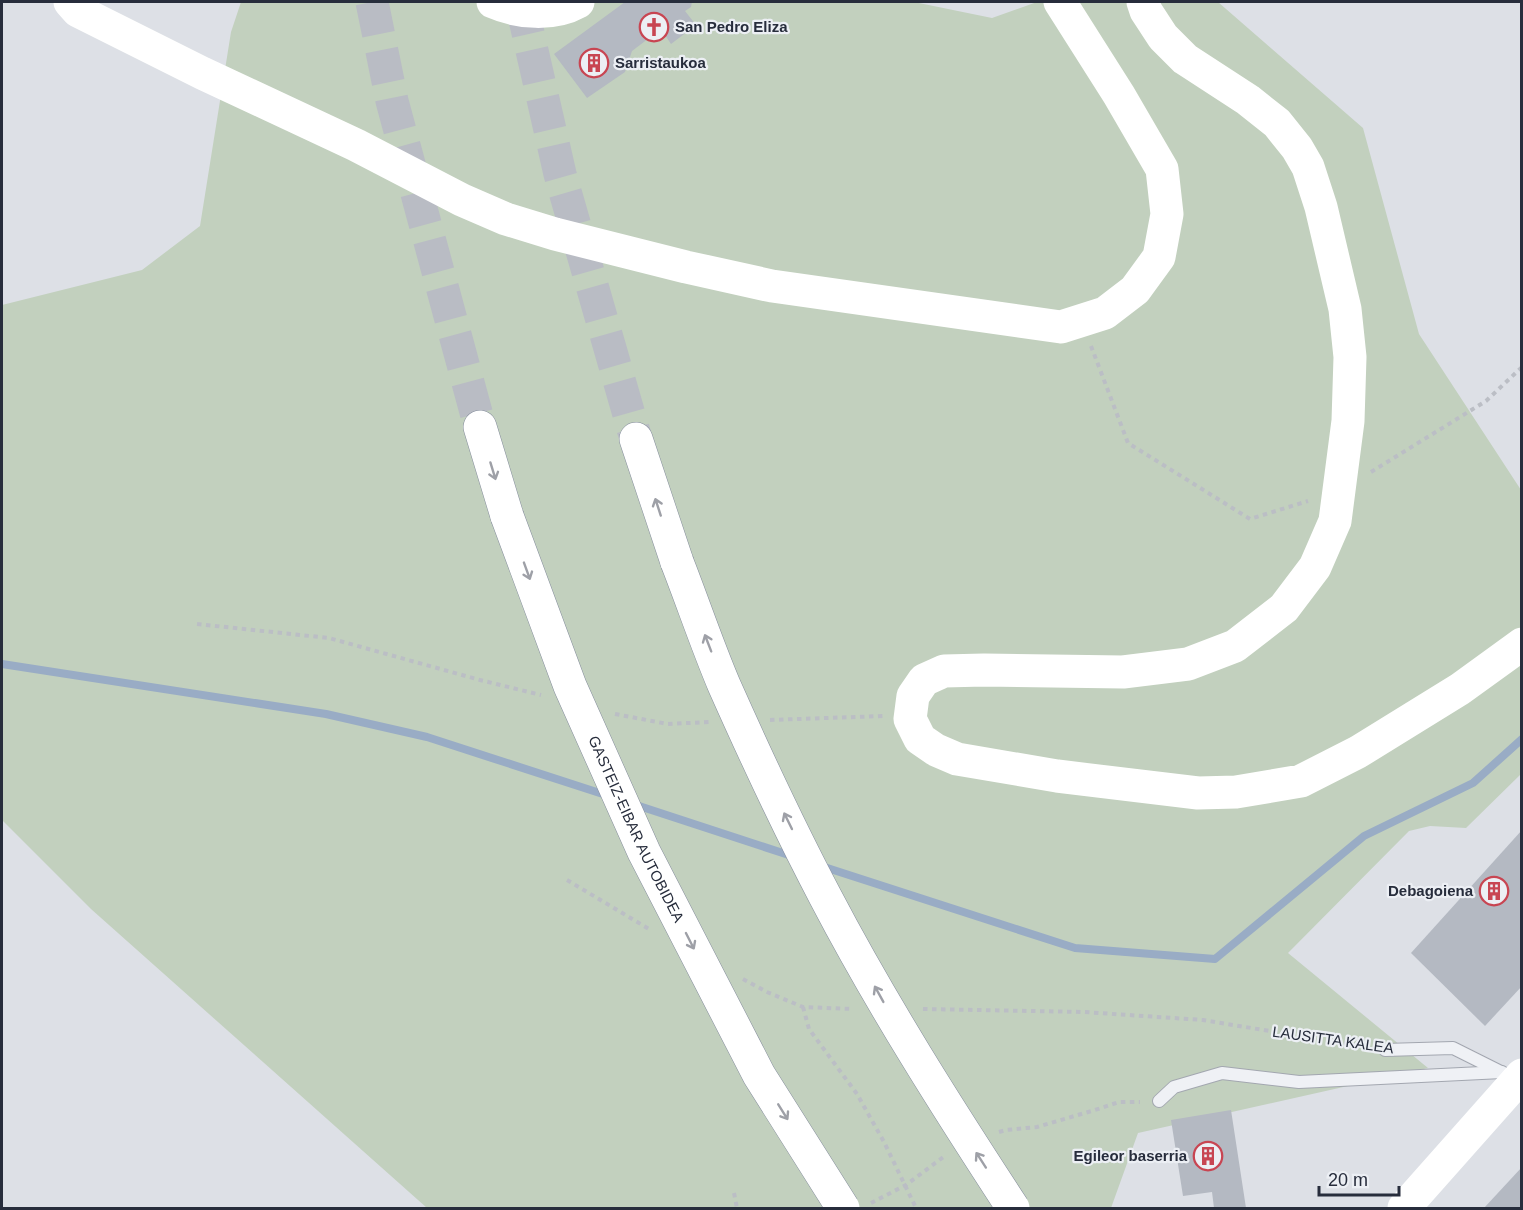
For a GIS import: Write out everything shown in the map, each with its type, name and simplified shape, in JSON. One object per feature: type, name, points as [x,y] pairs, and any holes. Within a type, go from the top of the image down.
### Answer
[{"type":"main road","points":[[70,2],[78,11],[202,73],[356,146],[462,200],[516,222],[686,267],[772,286],[1061,327],[1105,313],[1135,290],[1159,257],[1167,214],[1162,169],[1119,95],[1060,2]]},
{"type":"main road","points":[[493,2],[513,9],[539,12],[578,2]]},
{"type":"main road","points":[[1143,2],[1146,11],[1163,37],[1185,59],[1248,100],[1277,123],[1297,148],[1308,167],[1321,207],[1345,309],[1350,357],[1348,421],[1335,521],[1315,567],[1284,608],[1235,646],[1188,663],[1123,672],[944,671],[924,680],[913,696],[910,719],[920,739],[936,750],[957,759],[1057,776],[1198,793],[1236,792],[1301,781],[1358,752],[1460,689],[1521,644]]},
{"type":"main road","name":"GASTEIZ-EIBAR AUTOBIDEA","points":[[480,427],[507,516],[570,686],[644,852],[759,1075],[843,1209]]},
{"type":"main road","points":[[636,439],[677,562],[724,684],[775,796],[825,897],[886,1007],[1013,1209]]},
{"type":"main road","points":[[1404,1209],[1519,1078]]},
{"type":"lane","name":"LAUSITTA KALEA","points":[[1159,1101],[1174,1087],[1222,1073],[1299,1082],[1503,1072],[1453,1048],[1385,1050]]},
{"type":"path","points":[[1081,321],[1128,443],[1250,519],[1340,491],[1486,401],[1521,367]]},
{"type":"path","points":[[567,880],[649,929]]},
{"type":"path","points":[[742,978],[767,992],[803,1006],[859,1010]]},
{"type":"path","points":[[803,1006],[809,1029],[857,1094],[884,1142],[916,1209]]},
{"type":"path","name":"LAUSITTA KALEA","points":[[916,1009],[1084,1012],[1203,1020],[1385,1050]]},
{"type":"path","points":[[996,1134],[1006,1130],[1037,1127],[1119,1102],[1159,1101]]},
{"type":"path","points":[[861,1209],[906,1185],[949,1153]]},
{"type":"path","points":[[734,1193],[736,1209]]},
{"type":"green space","points":[[241,2],[914,2],[992,18],[1037,2],[1218,2],[1363,128],[1419,334],[1521,490],[1521,774],[1466,828],[1430,826],[1409,831],[1288,953],[1428,1068],[1138,1133],[1111,1208],[427,1208],[91,909],[2,820],[2,305],[142,270],[200,226],[231,32]]},
{"type":"building","points":[[625,2],[692,2],[691,7],[685,11],[696,25],[671,44],[661,29],[632,51],[625,72],[587,98],[554,54]]},
{"type":"building","name":"Debagoiena","points":[[1522,830],[1522,986],[1485,1026],[1411,953]]},
{"type":"building","name":"Egileor baserria","points":[[1231,1110],[1246,1208],[1214,1208],[1212,1192],[1183,1196],[1171,1120]]},
{"type":"building","points":[[1522,1167],[1522,1208],[1484,1208]]},
{"type":"waterway","points":[[2,664],[326,714],[427,737],[609,796]]},
{"type":"waterway","points":[[818,865],[1075,948],[1215,959],[1364,836],[1473,783],[1522,739]]},
{"type":"waterway","points":[[633,804],[795,857]]},
{"type":"tunnel","points":[[372,2],[392,101],[480,427]]},
{"type":"tunnel","points":[[521,2],[560,174],[636,439]]},
{"type":"place","name":"San Pedro Eliza","points":[[654,27]]},
{"type":"place","name":"Sarristaukoa","points":[[594,63]]},
{"type":"place","name":"Debagoiena","points":[[1494,891]]},
{"type":"place","name":"Egileor baserria","points":[[1208,1156]]}]
